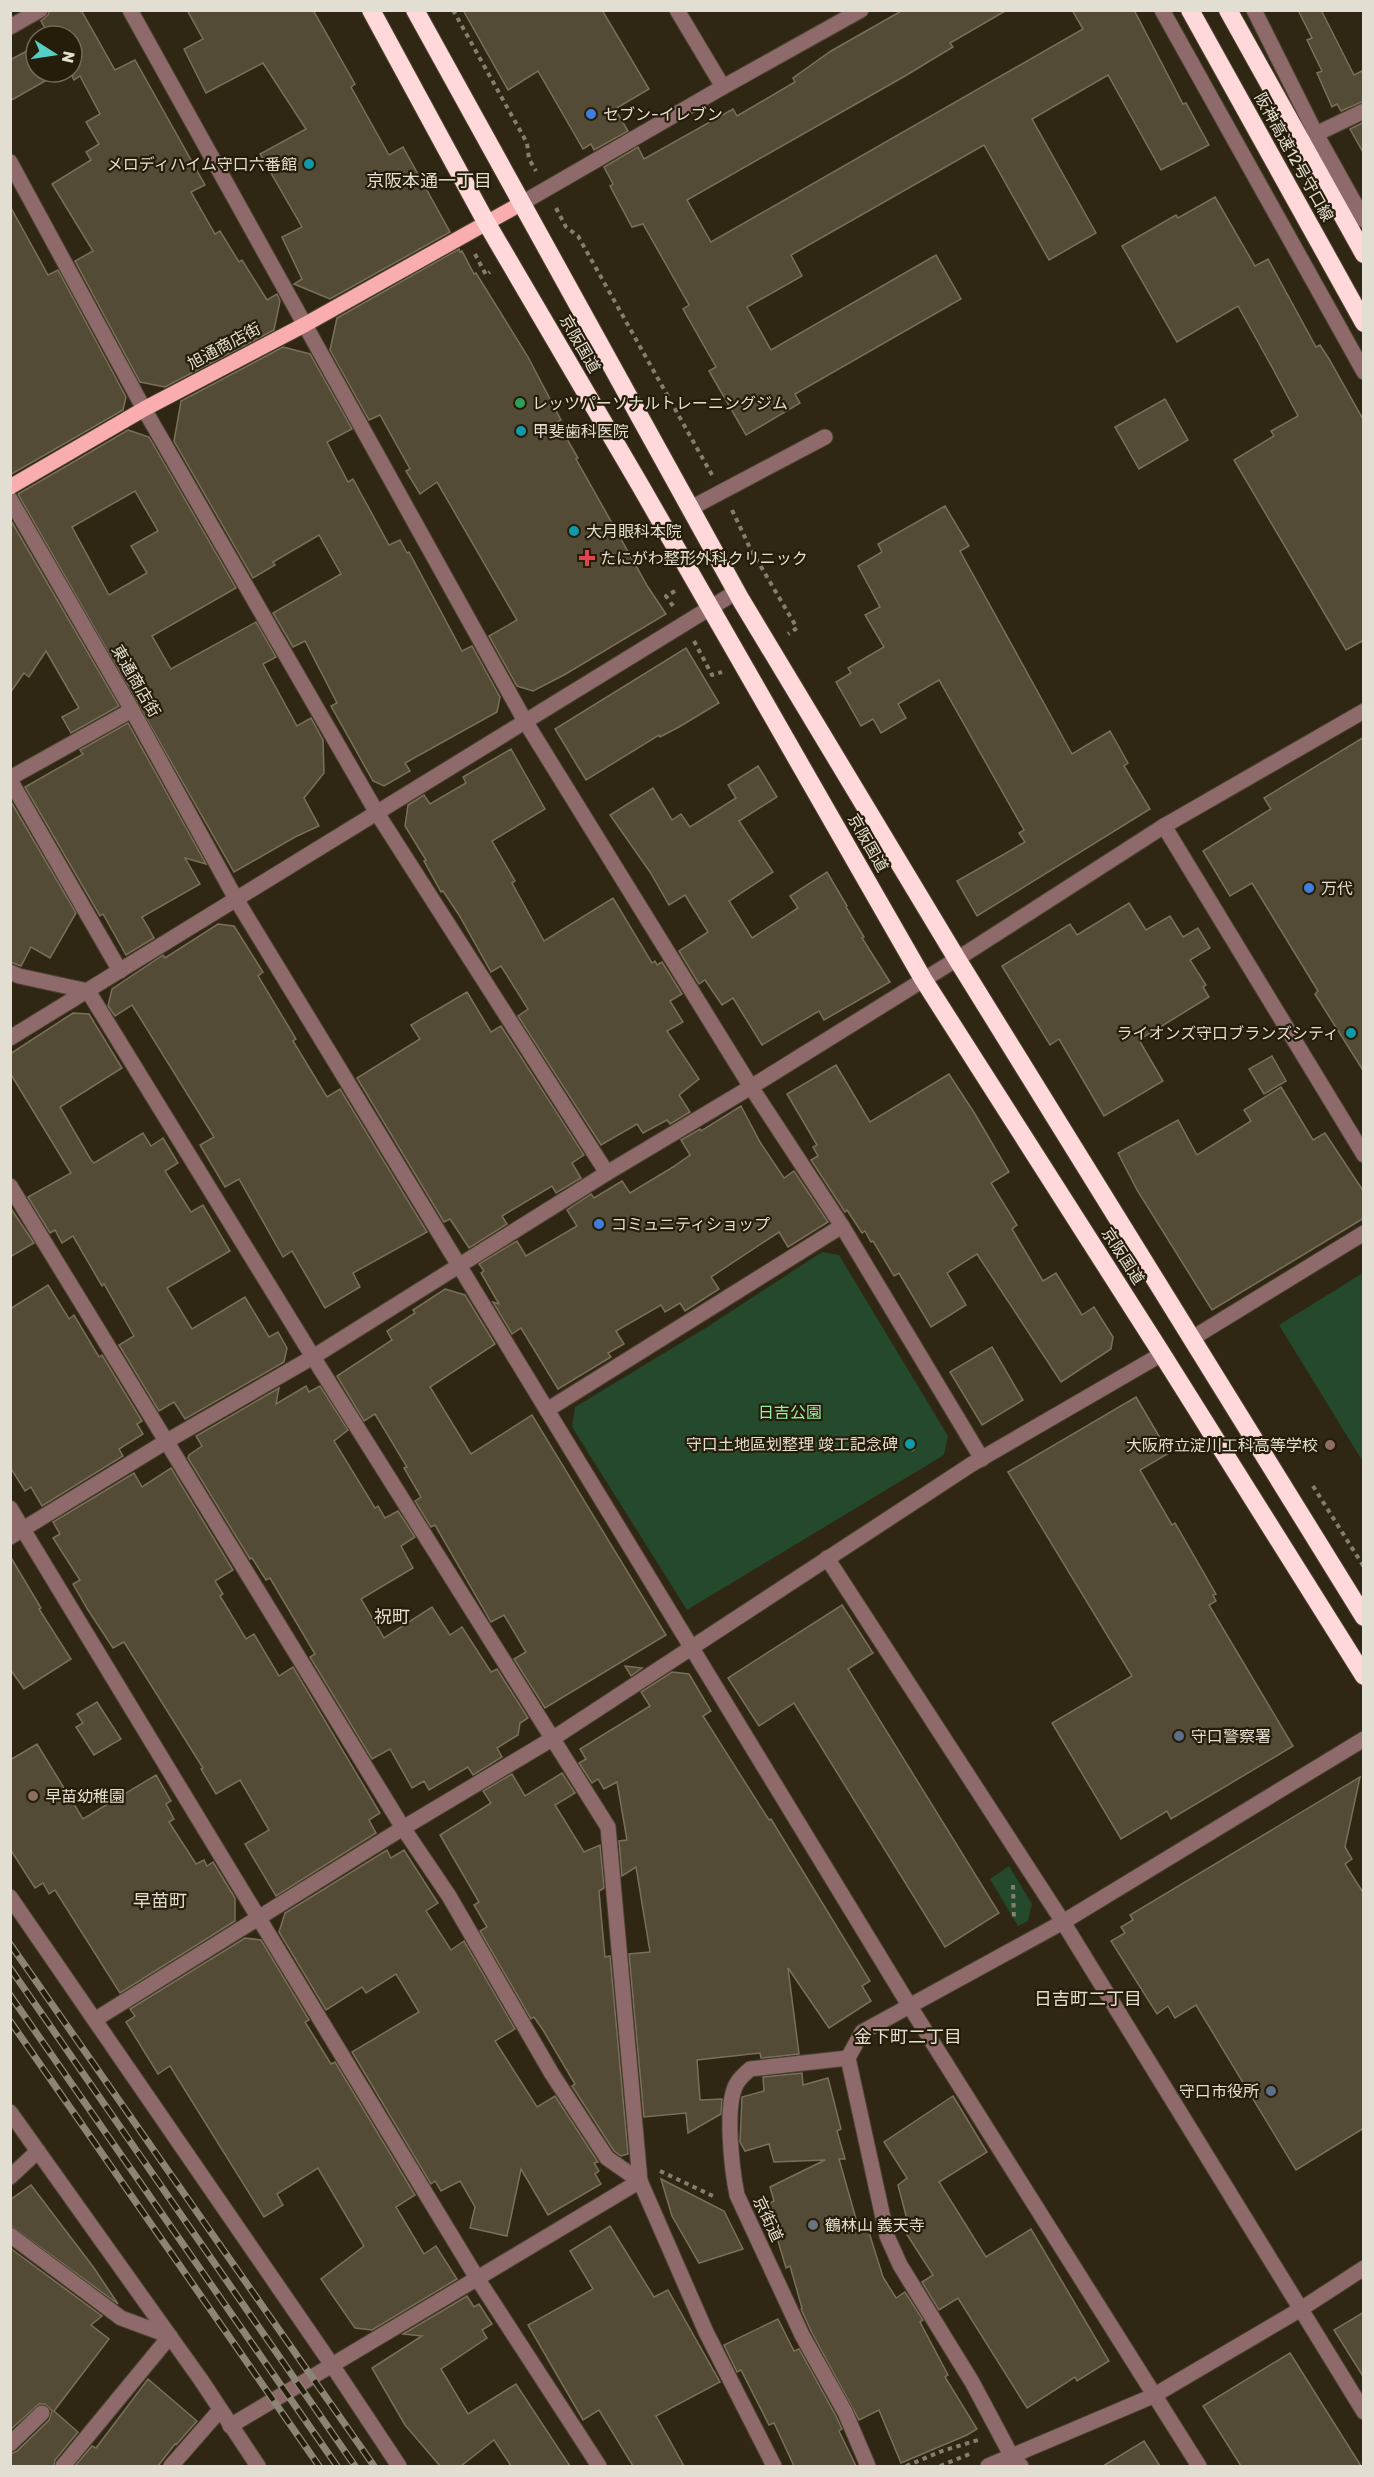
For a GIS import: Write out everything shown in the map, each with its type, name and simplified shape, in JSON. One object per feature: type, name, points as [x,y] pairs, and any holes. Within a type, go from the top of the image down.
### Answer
[{"type":"highway","name":"京阪国道","points":[[371,10],[486,222],[923,979],[1364,1676]]},
{"type":"highway","name":"京阪国道","points":[[415,10],[736,592],[957,959],[1364,1617]]},
{"type":"highway","name":"阪神高速12号守口線","points":[[1190,10],[1364,323]]},
{"type":"highway","name":"阪神高速12号守口線","points":[[1228,10],[1364,254]]},
{"type":"main road","name":"旭通商店街","points":[[10,487],[144,409],[306,324],[522,203]]},
{"type":"street","points":[[10,27],[40,10]]},
{"type":"street","points":[[130,10],[525,720],[751,1087],[842,1226],[982,1460]]},
{"type":"street","points":[[677,10],[723,87]]},
{"type":"street","points":[[522,203],[861,10]]},
{"type":"street","points":[[1162,10],[1364,372]]},
{"type":"street","points":[[1254,10],[1316,134],[1364,220]]},
{"type":"street","points":[[1316,134],[1364,111]]},
{"type":"street","points":[[10,162],[144,409],[377,813],[607,1173]]},
{"type":"street","points":[[691,508],[825,437]]},
{"type":"street","name":"東通商店街","points":[[10,499],[132,710],[236,899],[909,2005],[1198,2466]]},
{"type":"street","points":[[10,1038],[736,592]]},
{"type":"street","points":[[120,971],[10,779],[132,710]]},
{"type":"street","points":[[17,1533],[167,1441],[313,1357],[607,1173],[957,959],[1164,826],[1364,711]]},
{"type":"street","points":[[1164,826],[1364,1155]]},
{"type":"street","points":[[10,972],[88,991],[313,1357],[608,1827],[640,2181],[706,2332],[774,2466]]},
{"type":"street","points":[[10,1186],[403,1828],[448,1896],[552,2074],[607,2158],[640,2181]]},
{"type":"street","points":[[547,1410],[842,1226]]},
{"type":"street","points":[[1191,1339],[1364,1233]]},
{"type":"street","points":[[96,2019],[403,1828],[552,1739],[827,1558],[982,1460],[1162,1354]]},
{"type":"street","points":[[10,1508],[17,1533],[258,1918],[477,2278],[598,2466]]},
{"type":"street","points":[[827,1558],[1063,1922],[1364,2412]]},
{"type":"street","points":[[1017,2462],[972,2382],[900,2265],[887,2236],[848,2058],[862,2032],[1063,1922],[1364,1739]]},
{"type":"street","points":[[10,1897],[96,2019],[399,2466]]},
{"type":"street","name":"京街道","points":[[848,2058],[750,2069],[740,2078],[734,2089],[730,2132],[737,2195],[802,2335],[844,2412],[868,2466]]},
{"type":"street","points":[[10,2112],[170,2336],[258,2466]]},
{"type":"street","points":[[10,2177],[38,2151]]},
{"type":"street","points":[[230,2426],[640,2181]]},
{"type":"street","points":[[10,2235],[121,2318],[170,2336]]},
{"type":"street","points":[[988,2466],[1017,2462],[1153,2396],[1301,2309],[1364,2268]]},
{"type":"street","points":[[63,2466],[170,2336]]},
{"type":"street","points":[[171,2466],[220,2410]]},
{"type":"street","points":[[10,2444],[42,2413]]},
{"type":"path","points":[[453,10],[527,143],[529,159],[538,176]]},
{"type":"path","points":[[554,204],[566,227],[578,236],[744,531],[750,548],[797,628],[791,632]]},
{"type":"path","points":[[473,251],[486,275]]},
{"type":"path","points":[[744,551],[750,548]]},
{"type":"path","points":[[666,596],[673,606]]},
{"type":"path","points":[[691,636],[702,652],[704,663],[712,675],[727,670]]},
{"type":"path","points":[[911,1447],[915,1453]]},
{"type":"path","points":[[1013,1881],[1014,1919]]},
{"type":"path","points":[[654,2168],[720,2199]]},
{"type":"path","points":[[906,2466],[977,2440]]},
{"type":"green space","name":"日吉公園","points":[[822,1252],[839,1255],[948,1436],[944,1455],[687,1610],[572,1427],[575,1407],[704,1329]]},
{"type":"green space","points":[[1363,1273],[1363,1462],[1279,1325]]},
{"type":"green space","points":[[1009,1866],[1032,1904],[1028,1921],[1018,1926],[990,1879]]},
{"type":"building","points":[[50,10],[81,10],[115,70],[135,60],[205,185],[191,192],[215,234],[220,231],[239,262],[242,260],[267,300],[277,294],[280,301],[274,330],[165,387],[140,382],[75,261],[93,251],[52,184],[91,160],[86,152],[99,144],[86,122],[100,114],[84,84],[84,24],[43,24],[41,21]]},
{"type":"building","points":[[187,10],[313,10],[355,84],[351,87],[389,155],[403,147],[450,232],[330,299],[294,284],[302,279],[282,237],[302,227],[260,154],[306,129],[263,63],[206,93],[184,49],[203,39]]},
{"type":"building","points":[[463,10],[602,10],[649,89],[615,109],[628,131],[594,150],[591,144],[583,149],[538,71],[508,90]]},
{"type":"building","points":[[903,10],[1007,10],[950,43],[953,47],[905,76],[687,200],[711,242],[1083,29],[1072,10],[1134,10],[1183,104],[1186,103],[1209,145],[1161,170],[1108,75],[1032,119],[1096,233],[1049,260],[984,145],[791,255],[802,276],[747,307],[771,350],[936,255],[961,299],[795,394],[800,403],[746,435],[709,371],[716,367],[683,309],[689,305],[643,224],[632,227],[610,186],[613,184],[604,167],[638,147],[644,159],[733,109],[737,116],[795,82],[793,78],[831,51]]},
{"type":"building","points":[[1298,10],[1321,10],[1354,75],[1364,70],[1364,101],[1341,111],[1337,104],[1332,107],[1317,73],[1322,71],[1307,40],[1312,38]]},
{"type":"building","points":[[24,52],[24,84],[40,84],[10,101],[10,60]]},
{"type":"building","points":[[1364,122],[1364,154],[1350,129]]},
{"type":"building","points":[[1215,197],[1255,266],[1268,259],[1316,347],[1320,345],[1364,421],[1364,640],[1346,650],[1234,460],[1274,436],[1271,431],[1298,416],[1273,369],[1238,306],[1177,342],[1122,246],[1176,215],[1178,218]]},
{"type":"building","points":[[10,206],[48,275],[58,270],[126,397],[123,410],[10,475]]},
{"type":"building","points":[[459,249],[528,357],[561,420],[557,422],[578,458],[576,459],[648,587],[666,614],[533,691],[517,686],[489,636],[517,620],[437,482],[420,494],[406,471],[410,469],[380,415],[369,420],[330,350],[337,318]]},
{"type":"building","points":[[283,347],[310,354],[352,429],[327,442],[348,482],[353,479],[389,545],[400,540],[407,553],[409,552],[462,651],[472,646],[500,697],[497,712],[405,763],[410,771],[384,786],[373,781],[331,706],[337,703],[305,641],[293,647],[273,613],[341,574],[319,535],[273,562],[275,565],[253,578],[174,441],[181,401]]},
{"type":"building","points":[[1165,399],[1188,440],[1139,469],[1115,427]]},
{"type":"building","points":[[128,430],[149,437],[236,588],[152,636],[171,669],[256,622],[276,657],[263,664],[297,726],[311,718],[323,740],[324,773],[304,798],[319,826],[234,872],[18,494]],"holes":[[[135,491],[158,531],[131,546],[147,573],[109,595],[72,527]]]},
{"type":"building","points":[[945,506],[969,546],[960,551],[1072,754],[1110,731],[1128,763],[1124,766],[1150,809],[977,916],[957,881],[1025,842],[1019,833],[1024,830],[939,680],[898,704],[906,718],[881,733],[873,719],[861,726],[836,682],[851,673],[848,668],[884,647],[865,615],[880,607],[858,566],[882,552],[878,544]]},
{"type":"building","points":[[10,519],[119,706],[71,733],[62,717],[79,708],[46,651],[29,677],[24,673],[10,693]]},
{"type":"building","points":[[686,648],[719,703],[679,727],[660,737],[659,735],[586,780],[555,729]]},
{"type":"building","points":[[128,723],[206,864],[185,858],[200,884],[142,917],[154,938],[126,955],[103,914],[100,916],[25,787],[83,754],[80,750]]},
{"type":"building","name":"万代","points":[[1364,737],[1364,1072],[1315,994],[1318,991],[1252,883],[1230,896],[1203,851],[1271,809],[1264,798]]},
{"type":"building","points":[[511,749],[545,809],[492,841],[515,881],[512,883],[544,941],[613,898],[652,963],[655,961],[657,965],[662,962],[682,994],[670,1001],[683,1022],[667,1031],[699,1079],[679,1095],[690,1112],[670,1124],[667,1120],[643,1133],[637,1124],[601,1145],[518,1016],[528,1009],[501,966],[491,972],[459,915],[443,891],[441,892],[424,861],[426,860],[405,826],[408,805],[424,795],[430,804],[466,783],[463,777]]},
{"type":"building","points":[[758,766],[777,797],[739,821],[773,872],[729,901],[752,938],[798,908],[790,896],[827,872],[864,937],[862,938],[890,982],[824,1020],[819,1011],[762,1045],[733,998],[722,1005],[705,980],[699,984],[679,951],[708,932],[685,895],[669,905],[650,872],[610,815],[653,788],[672,820],[681,814],[690,827],[736,798],[728,785]]},
{"type":"building","points":[[10,800],[76,913],[50,958],[31,947],[21,966],[10,962]]},
{"type":"building","points":[[1129,903],[1146,930],[1170,916],[1183,937],[1198,928],[1210,948],[1190,960],[1206,985],[1203,987],[1209,997],[1139,1040],[1163,1081],[1104,1116],[1059,1039],[1050,1045],[1002,966],[1070,924],[1077,935]]},
{"type":"building","points":[[218,924],[234,926],[263,972],[258,976],[296,1039],[293,1041],[327,1097],[340,1089],[427,1232],[353,1273],[360,1287],[325,1308],[292,1251],[283,1257],[239,1179],[225,1187],[200,1145],[214,1137],[132,1005],[115,1016],[108,1006],[112,989],[163,955],[165,958]]},
{"type":"building","points":[[467,992],[491,1032],[501,1026],[584,1155],[572,1163],[581,1178],[556,1193],[552,1186],[502,1216],[507,1224],[469,1248],[450,1219],[444,1222],[357,1078],[420,1039],[411,1025]]},
{"type":"building","points":[[73,1013],[89,1014],[122,1068],[60,1107],[91,1160],[94,1163],[143,1133],[151,1146],[163,1138],[178,1163],[165,1171],[191,1212],[203,1205],[230,1251],[167,1288],[192,1329],[245,1297],[269,1337],[278,1332],[287,1348],[284,1362],[185,1419],[174,1402],[159,1411],[119,1345],[134,1336],[104,1284],[102,1286],[73,1236],[62,1243],[55,1230],[50,1233],[28,1197],[71,1173],[10,1073],[10,1054]]},
{"type":"building","points":[[1272,1056],[1286,1081],[1264,1094],[1249,1069]]},
{"type":"building","points":[[836,1065],[870,1122],[949,1074],[1009,1172],[991,1183],[1017,1225],[1012,1229],[1043,1281],[1056,1273],[1082,1315],[1094,1307],[1113,1337],[1111,1349],[1061,1382],[977,1254],[947,1273],[966,1305],[931,1327],[899,1273],[894,1276],[873,1241],[871,1242],[865,1231],[862,1233],[847,1210],[845,1212],[811,1160],[818,1156],[813,1147],[817,1145],[787,1094]]},
{"type":"building","points":[[1281,1087],[1313,1140],[1325,1133],[1364,1192],[1364,1218],[1212,1310],[1137,1190],[1118,1153],[1178,1120],[1197,1155],[1251,1121],[1244,1110]]},
{"type":"building","points":[[741,1106],[760,1142],[784,1178],[794,1171],[828,1222],[788,1247],[779,1232],[711,1277],[719,1289],[685,1311],[680,1303],[665,1312],[661,1305],[616,1331],[624,1344],[608,1353],[611,1357],[558,1389],[521,1328],[512,1334],[493,1302],[499,1304],[481,1273],[484,1271],[479,1264],[517,1241],[526,1256],[577,1226],[567,1210],[591,1194],[594,1198],[622,1181],[630,1193],[690,1155],[681,1140],[700,1129],[701,1131]]},
{"type":"building","points":[[10,1207],[34,1243],[10,1257]]},
{"type":"building","points":[[48,1285],[69,1319],[74,1315],[99,1357],[102,1355],[142,1421],[137,1424],[143,1434],[119,1449],[123,1456],[42,1506],[31,1487],[25,1491],[10,1467],[10,1309]]},
{"type":"building","points":[[445,1289],[465,1295],[495,1344],[430,1387],[471,1454],[532,1415],[666,1635],[545,1708],[514,1659],[526,1652],[504,1615],[491,1622],[435,1525],[431,1527],[415,1501],[421,1497],[404,1468],[407,1467],[375,1414],[364,1421],[337,1376],[392,1340],[387,1331],[415,1313],[413,1310]]},
{"type":"building","points":[[992,1347],[1023,1400],[982,1425],[950,1372]]},
{"type":"building","points":[[306,1386],[309,1392],[320,1386],[348,1430],[334,1441],[375,1508],[378,1506],[385,1518],[398,1511],[415,1537],[401,1546],[413,1568],[361,1599],[384,1638],[432,1607],[450,1635],[462,1627],[491,1672],[497,1669],[528,1718],[520,1723],[518,1735],[497,1748],[502,1757],[473,1775],[468,1767],[429,1790],[424,1781],[412,1788],[390,1749],[372,1759],[310,1657],[315,1654],[270,1578],[266,1580],[252,1558],[250,1559],[188,1458],[202,1446],[196,1436],[279,1388],[276,1404]]},
{"type":"building","points":[[1136,1397],[1169,1453],[1140,1470],[1172,1525],[1175,1523],[1216,1594],[1213,1595],[1216,1601],[1209,1605],[1293,1746],[1171,1819],[1167,1811],[1121,1839],[1052,1723],[1132,1676],[1008,1472]]},
{"type":"building","points":[[171,1468],[233,1570],[215,1581],[223,1594],[220,1596],[246,1639],[254,1634],[279,1676],[293,1667],[380,1813],[369,1820],[376,1833],[276,1896],[245,1844],[269,1830],[240,1780],[216,1794],[201,1769],[203,1768],[124,1642],[113,1648],[88,1610],[73,1584],[80,1580],[53,1538],[60,1534],[53,1522],[134,1473],[142,1487]]},
{"type":"building","points":[[10,1556],[41,1608],[39,1609],[71,1659],[24,1689],[10,1669]]},
{"type":"building","points":[[842,1605],[873,1653],[848,1669],[999,1913],[945,1947],[794,1703],[759,1726],[728,1678]]},
{"type":"building","points":[[625,1666],[642,1668],[631,1676]]},
{"type":"building","points":[[672,1672],[689,1674],[711,1711],[703,1716],[769,1820],[771,1819],[870,1981],[862,1986],[871,2001],[829,2028],[788,1968],[799,2054],[761,2058],[760,2053],[697,2060],[700,2100],[722,2099],[721,2114],[688,2133],[686,2113],[644,2117],[629,1954],[650,1952],[636,1867],[622,1876],[619,1841],[627,1840],[617,1782],[604,1789],[598,1779],[592,1783],[579,1763],[586,1759],[580,1749],[650,1706],[641,1692]]},
{"type":"building","points":[[97,1702],[121,1739],[94,1755],[76,1727],[83,1723],[77,1714]]},
{"type":"building","points":[[37,1744],[83,1819],[156,1775],[171,1801],[166,1804],[174,1819],[169,1822],[196,1864],[204,1860],[207,1866],[213,1862],[235,1898],[235,1921],[120,1993],[55,1890],[49,1894],[43,1883],[35,1888],[10,1849],[10,1760]]},
{"type":"building","points":[[562,1773],[575,1793],[555,1805],[584,1852],[600,1845],[604,1888],[599,1891],[601,1914],[605,1957],[610,1956],[628,2154],[621,2156],[614,2151],[572,2086],[575,2084],[543,2030],[534,2017],[531,2019],[480,1931],[487,1927],[474,1905],[479,1902],[440,1835],[491,1803],[483,1791],[512,1774],[525,1796]]},
{"type":"building","name":"守口市役所","points":[[1360,1777],[1345,1847],[1352,1859],[1345,1864],[1364,1894],[1364,2128],[1296,2170],[1196,2005],[1175,2018],[1168,2006],[1157,2014],[1111,1941],[1125,1933],[1121,1927],[1133,1920],[1130,1915]]},
{"type":"building","points":[[387,1850],[391,1858],[404,1850],[438,1903],[426,1911],[451,1950],[464,1941],[515,2029],[495,2041],[537,2107],[555,2096],[598,2162],[594,2163],[599,2171],[595,2174],[601,2184],[548,2215],[521,2169],[507,2236],[470,2228],[475,2207],[460,2181],[441,2191],[435,2181],[431,2184],[352,2052],[419,2012],[396,1974],[366,1993],[362,1987],[326,2010],[279,1932],[285,1913]]},
{"type":"building","points":[[245,1938],[261,1940],[309,2020],[305,2022],[331,2064],[335,2062],[415,2195],[396,2207],[424,2254],[436,2246],[457,2279],[372,2330],[355,2328],[321,2279],[364,2246],[318,2168],[277,2194],[283,2205],[264,2217],[170,2066],[158,2074],[126,2022],[135,2016],[130,2009]]},
{"type":"building","points":[[802,2073],[803,2085],[828,2078],[841,2129],[837,2131],[845,2159],[839,2159],[858,2226],[867,2226],[883,2277],[896,2298],[905,2292],[923,2320],[920,2322],[948,2375],[945,2377],[977,2429],[901,2463],[879,2410],[859,2420],[811,2331],[801,2309],[790,2266],[786,2268],[767,2204],[774,2201],[770,2187],[825,2160],[774,2162],[769,2144],[745,2151],[740,2142],[742,2097],[764,2091],[763,2077]]},
{"type":"building","points":[[953,2096],[987,2152],[939,2182],[986,2257],[1031,2229],[1109,2361],[1077,2381],[1075,2377],[1027,2408],[958,2298],[939,2310],[922,2282],[933,2275],[904,2230],[909,2227],[898,2185],[907,2178],[884,2142]]},
{"type":"building","points":[[661,2179],[724,2211],[743,2249],[699,2263],[672,2216]]},
{"type":"building","points":[[31,2185],[94,2268],[118,2304],[10,2225],[10,2200]]},
{"type":"building","points":[[610,2226],[654,2297],[668,2290],[720,2382],[656,2416],[684,2466],[633,2466],[599,2410],[583,2420],[528,2325],[593,2289],[570,2251]]},
{"type":"building","points":[[10,2248],[102,2316],[91,2325],[109,2339],[54,2411],[78,2432],[55,2460],[54,2466],[10,2466],[10,2454],[17,2451],[49,2420],[52,2411],[45,2404],[39,2404],[10,2430]]},
{"type":"building","points":[[467,2296],[474,2307],[479,2304],[492,2324],[482,2330],[487,2338],[441,2369],[468,2414],[516,2384],[570,2466],[511,2466],[494,2440],[461,2466],[440,2466],[405,2425],[372,2368],[422,2336],[403,2334]]},
{"type":"building","points":[[1364,2312],[1364,2378],[1334,2330]]},
{"type":"building","points":[[778,2319],[794,2351],[799,2349],[836,2416],[842,2429],[839,2431],[856,2466],[794,2466],[774,2423],[769,2425],[741,2370],[737,2372],[724,2345]]},
{"type":"building","points":[[1290,2353],[1361,2466],[1241,2466],[1203,2406]]},
{"type":"building","points":[[148,2379],[197,2421],[158,2466],[75,2466],[92,2446],[96,2448]]},
{"type":"building","points":[[1144,2441],[1160,2466],[1103,2466]]},
{"type":"railway","points":[[10,1944],[374,2466]]},
{"type":"railway","points":[[10,1968],[355,2466]]},
{"type":"railway","points":[[10,1995],[337,2466]]},
{"type":"railway","points":[[10,2021],[319,2466]]},
{"type":"place","name":"セブン-イレブン","points":[[591,114]]},
{"type":"place","name":"メロディハイム守口六番館","points":[[309,164]]},
{"type":"place","name":"レッツパーソナルトレーニングジム","points":[[520,403]]},
{"type":"place","name":"甲斐歯科医院","points":[[521,431]]},
{"type":"place","name":"大月眼科本院","points":[[574,531]]},
{"type":"place","name":"たにがわ整形外科クリニック","points":[[587,558]]},
{"type":"place","name":"万代","points":[[1309,888]]},
{"type":"place","name":"ライオンズ守口ブランズシティ","points":[[1351,1033]]},
{"type":"place","name":"コミュニティショップ","points":[[599,1224]]},
{"type":"place","name":"守口土地區划整理 竣工記念碑","points":[[910,1444]]},
{"type":"place","name":"大阪府立淀川工科高等学校","points":[[1330,1445]]},
{"type":"place","name":"守口警察署","points":[[1179,1736]]},
{"type":"place","name":"早苗幼稚園","points":[[33,1796]]},
{"type":"place","name":"守口市役所","points":[[1271,2091]]},
{"type":"place","name":"鶴林山 義天寺","points":[[813,2225]]},
{"type":"district","name":"京阪本通一丁目","points":[[429,181]]},
{"type":"district","name":"祝町","points":[[392,1617]]},
{"type":"district","name":"早苗町","points":[[160,1901]]},
{"type":"district","name":"日吉町二丁目","points":[[1088,1999]]},
{"type":"district","name":"金下町二丁目","points":[[908,2037]]}]
